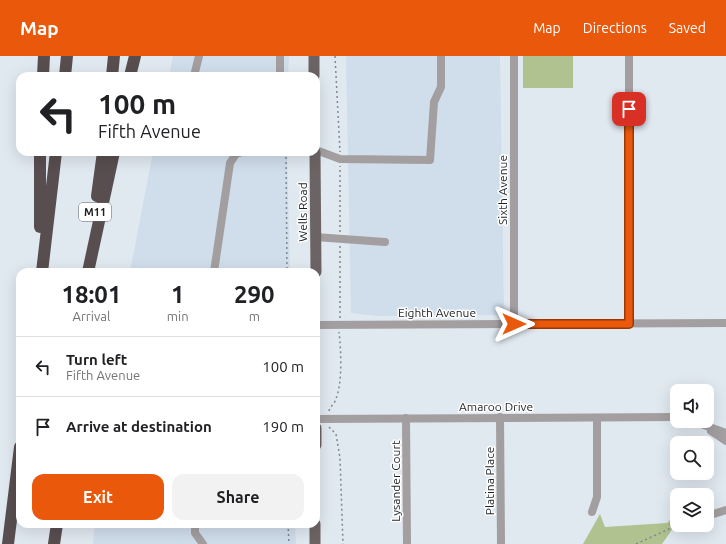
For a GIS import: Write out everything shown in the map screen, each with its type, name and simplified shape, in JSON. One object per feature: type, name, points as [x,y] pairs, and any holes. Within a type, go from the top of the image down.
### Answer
[{"type":"highway","points":[[43,72],[44,56]]},
{"type":"highway","points":[[65,72],[67,56]]},
{"type":"highway","points":[[112,72],[114,56]]},
{"type":"highway","points":[[131,72],[135,56]]},
{"type":"highway","points":[[40,156],[41,268]]},
{"type":"highway","points":[[42,268],[56,156]]},
{"type":"highway","name":"M11","points":[[88,268],[102,156]]},
{"type":"highway","points":[[89,268],[113,156]]},
{"type":"highway","points":[[8,544],[16,479]]},
{"type":"highway","points":[[54,544],[56,528]]},
{"type":"main road","points":[[314,56],[314,72]]},
{"type":"main road","name":"Wells Road","points":[[315,156],[316,268]]},
{"type":"main road","points":[[315,528],[315,544]]},
{"type":"street","points":[[195,72],[199,56]]},
{"type":"street","points":[[280,56],[280,72]]},
{"type":"street","points":[[320,153],[340,159],[430,160],[434,102],[440,86],[441,56]]},
{"type":"street","name":"Sixth Avenue","points":[[514,56],[514,324]]},
{"type":"street","points":[[629,56],[629,324]]},
{"type":"street","points":[[215,268],[230,163],[235,156]]},
{"type":"street","points":[[315,237],[385,242]]},
{"type":"street","name":"Eighth Avenue","points":[[320,325],[726,323]]},
{"type":"street","name":"Platina Place","points":[[500,417],[501,544]]},
{"type":"street","name":"Amaroo Drive","points":[[320,419],[670,417]]},
{"type":"street","name":"Lysander Court","points":[[406,418],[407,544]]},
{"type":"street","points":[[592,512],[597,497],[597,418]]},
{"type":"street","points":[[708,428],[726,441]]},
{"type":"street","points":[[713,428],[726,433]]},
{"type":"street","points":[[714,514],[726,510]]},
{"type":"street","points":[[195,528],[195,533],[202,544]]},
{"type":"path","points":[[335,56],[340,159],[341,347],[338,388],[335,402],[329,409],[328,418],[330,428],[336,434],[338,441],[343,519],[343,544]]},
{"type":"path","points":[[286,156],[287,268]]},
{"type":"path","points":[[636,544],[669,529],[670,526]]},
{"type":"path","points":[[288,528],[289,544]]},
{"type":"shaded area","points":[[173,56],[289,56],[288,72],[170,72]]},
{"type":"shaded area","points":[[346,56],[500,56],[504,315],[378,316],[351,313]]},
{"type":"shaded area","points":[[152,156],[287,156],[290,268],[131,268]]},
{"type":"shaded area","points":[[95,528],[295,528],[296,544],[93,544]]},
{"type":"green space","points":[[523,56],[573,56],[573,88],[523,88]]},
{"type":"green space","points":[[600,514],[605,527],[667,523],[670,520],[670,532],[662,544],[583,544]]},
{"type":"route","points":[[514,324],[629,324],[629,109]]}]
